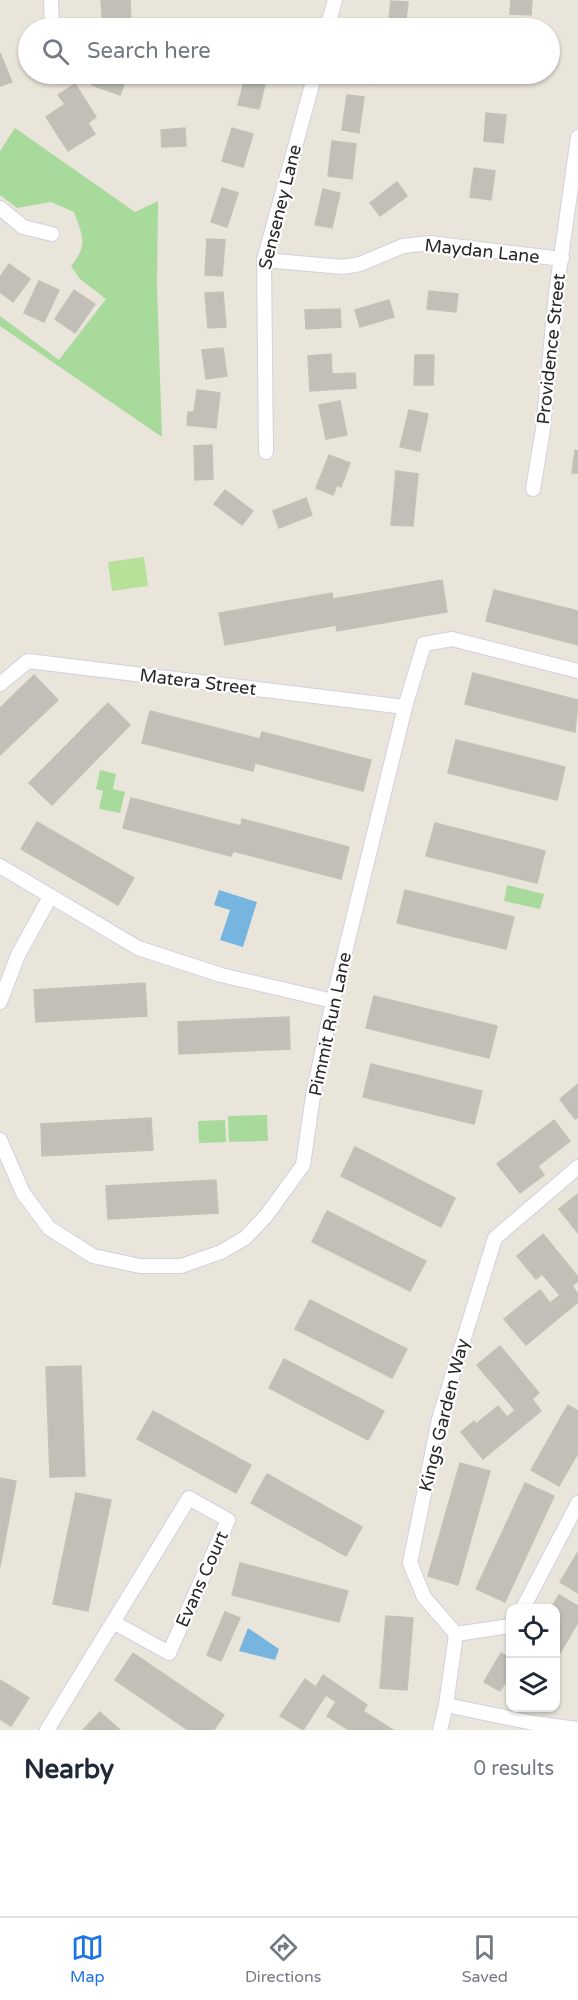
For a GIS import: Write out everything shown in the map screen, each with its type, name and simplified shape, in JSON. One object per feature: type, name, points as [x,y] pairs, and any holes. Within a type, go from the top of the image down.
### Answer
[{"type":"street","points":[[51,0],[52,18]]},
{"type":"street","points":[[330,18],[335,0]]},
{"type":"street","name":"Senseney Lane","points":[[266,452],[264,260],[312,84]]},
{"type":"street","name":"Providence Street","points":[[533,489],[578,137]]},
{"type":"street","points":[[0,208],[23,227],[52,234]]},
{"type":"street","name":"Maydan Lane","points":[[264,260],[343,267],[360,264],[403,246],[430,243],[562,259]]},
{"type":"street","name":"Pimmit Run Lane","points":[[0,1140],[23,1193],[49,1228],[93,1256],[140,1266],[181,1266],[221,1252],[245,1238],[266,1216],[303,1165],[313,1095],[333,1001],[405,707],[424,644],[452,639],[578,671]]},
{"type":"street","name":"Matera Street","points":[[0,684],[28,660],[405,707]]},
{"type":"street","points":[[0,866],[138,948],[221,975],[333,1001]]},
{"type":"street","points":[[0,1002],[18,955],[50,897]]},
{"type":"street","name":"Kings Garden Way","points":[[456,1634],[424,1597],[410,1563],[439,1419],[495,1238],[578,1167]]},
{"type":"street","name":"Evans Court","points":[[47,1730],[113,1622],[189,1498],[228,1520],[169,1653],[113,1622]]},
{"type":"street","points":[[525,1604],[578,1503]]},
{"type":"street","points":[[440,1730],[446,1705],[456,1634],[506,1627]]},
{"type":"street","points":[[446,1705],[533,1723],[578,1729]]},
{"type":"green space","points":[[15,128],[135,212],[158,201],[157,287],[162,437],[0,326],[0,316],[59,360],[106,299],[80,279],[71,266],[82,246],[80,228],[74,212],[51,202],[17,208],[0,195],[0,151]]},
{"type":"green space","points":[[144,557],[148,586],[112,591],[108,562]]},
{"type":"green space","points":[[100,770],[116,774],[113,789],[125,792],[120,813],[99,809],[103,791],[96,789]]},
{"type":"green space","points":[[507,885],[544,894],[540,909],[504,901]]},
{"type":"green space","points":[[267,1115],[268,1141],[229,1142],[228,1116]]},
{"type":"green space","points":[[225,1120],[226,1142],[199,1143],[198,1121]]},
{"type":"water","points":[[219,890],[257,902],[243,947],[220,940],[230,910],[214,905]]},
{"type":"water","points":[[248,1628],[279,1649],[275,1660],[239,1651]]},
{"type":"building","points":[[101,0],[130,0],[131,18],[102,18]]},
{"type":"building","points":[[511,0],[532,0],[531,15],[510,14]]},
{"type":"building","points":[[391,1],[408,2],[406,18],[389,18]]},
{"type":"building","points":[[0,53],[12,82],[0,86]]},
{"type":"building","points":[[75,84],[96,117],[88,123],[95,134],[68,151],[46,117],[65,104],[58,95]]},
{"type":"building","points":[[92,84],[124,84],[120,95]]},
{"type":"building","points":[[243,84],[265,84],[259,109],[238,105]]},
{"type":"building","points":[[347,95],[364,97],[359,133],[342,130]]},
{"type":"building","points":[[486,113],[506,115],[503,143],[484,141]]},
{"type":"building","points":[[185,128],[186,146],[162,147],[161,130]]},
{"type":"building","points":[[232,128],[253,134],[243,167],[222,161]]},
{"type":"building","points":[[332,141],[356,144],[352,179],[328,176]]},
{"type":"building","points":[[474,168],[495,171],[491,200],[470,197]]},
{"type":"building","points":[[397,182],[407,196],[380,216],[370,203]]},
{"type":"building","points":[[222,188],[238,193],[227,227],[211,222]]},
{"type":"building","points":[[323,189],[340,193],[332,228],[315,225]]},
{"type":"building","points":[[207,239],[225,240],[222,276],[205,275]]},
{"type":"building","points":[[9,264],[30,279],[13,302],[0,292],[0,277]]},
{"type":"building","points":[[39,281],[59,290],[44,322],[24,313]]},
{"type":"building","points":[[74,290],[95,304],[75,333],[55,319]]},
{"type":"building","points":[[429,291],[458,294],[456,312],[427,309]]},
{"type":"building","points":[[223,292],[226,327],[208,328],[205,293]]},
{"type":"building","points":[[389,300],[394,317],[360,327],[355,310]]},
{"type":"building","points":[[340,309],[341,327],[306,329],[305,310]]},
{"type":"building","points":[[223,348],[227,376],[206,379],[202,350]]},
{"type":"building","points":[[331,354],[332,374],[355,373],[356,388],[310,391],[308,356]]},
{"type":"building","points":[[415,355],[434,355],[433,385],[414,385]]},
{"type":"building","points":[[197,390],[220,393],[216,428],[187,425],[188,412],[194,412]]},
{"type":"building","points":[[340,401],[347,435],[326,439],[319,405]]},
{"type":"building","points":[[409,410],[428,414],[420,451],[400,447]]},
{"type":"building","points":[[212,445],[213,479],[195,480],[194,446]]},
{"type":"building","points":[[575,450],[578,451],[578,473],[572,473]]},
{"type":"building","points":[[329,455],[350,463],[341,487],[337,485],[333,495],[316,488]]},
{"type":"building","points":[[396,471],[418,474],[413,526],[391,525]]},
{"type":"building","points":[[225,490],[253,511],[242,525],[214,504]]},
{"type":"building","points":[[306,498],[312,515],[279,528],[273,511]]},
{"type":"building","points":[[442,580],[447,612],[337,631],[336,625],[225,645],[219,613],[332,593],[333,599]]},
{"type":"building","points":[[494,590],[578,611],[578,645],[486,621]]},
{"type":"building","points":[[473,673],[578,700],[575,732],[465,704]]},
{"type":"building","points":[[34,675],[58,700],[0,755],[0,708]]},
{"type":"building","points":[[108,703],[130,725],[52,805],[29,783]]},
{"type":"building","points":[[150,711],[260,739],[262,732],[371,760],[363,791],[255,763],[253,771],[142,743]]},
{"type":"building","points":[[456,740],[565,767],[557,800],[448,773]]},
{"type":"building","points":[[131,798],[241,826],[242,819],[349,847],[341,879],[233,851],[231,856],[123,828]]},
{"type":"building","points":[[37,822],[134,878],[118,905],[21,849]]},
{"type":"building","points":[[435,823],[545,851],[537,883],[426,856]]},
{"type":"building","points":[[405,890],[514,917],[506,949],[397,923]]},
{"type":"building","points":[[145,983],[147,1016],[36,1022],[34,990]]},
{"type":"building","points":[[374,996],[497,1026],[489,1058],[366,1028]]},
{"type":"building","points":[[289,1017],[290,1049],[179,1054],[178,1022]]},
{"type":"building","points":[[371,1064],[482,1091],[474,1124],[363,1097]]},
{"type":"building","points":[[578,1084],[578,1117],[575,1119],[560,1099]]},
{"type":"building","points":[[151,1118],[153,1150],[42,1156],[41,1124]]},
{"type":"building","points":[[554,1120],[570,1141],[538,1166],[544,1175],[520,1193],[497,1164]]},
{"type":"building","points":[[355,1147],[455,1198],[441,1227],[341,1176]]},
{"type":"building","points":[[216,1180],[218,1213],[108,1219],[106,1186]]},
{"type":"building","points":[[578,1194],[578,1233],[559,1209]]},
{"type":"building","points":[[327,1211],[426,1261],[410,1291],[312,1242]]},
{"type":"building","points":[[543,1234],[578,1277],[578,1281],[572,1286],[578,1294],[578,1302],[526,1345],[504,1319],[540,1290],[550,1303],[560,1295],[542,1274],[536,1279],[517,1256]]},
{"type":"building","points":[[310,1300],[407,1349],[392,1378],[295,1329]]},
{"type":"building","points":[[500,1346],[539,1393],[532,1399],[541,1411],[483,1459],[461,1432],[474,1421],[476,1424],[498,1406],[507,1417],[515,1410],[477,1365]]},
{"type":"building","points":[[284,1359],[384,1411],[368,1440],[269,1388]]},
{"type":"building","points":[[81,1366],[85,1476],[50,1477],[46,1367]]},
{"type":"building","points":[[568,1405],[578,1411],[578,1453],[559,1486],[531,1470]]},
{"type":"building","points":[[153,1411],[251,1465],[236,1493],[137,1439]]},
{"type":"building","points":[[460,1463],[490,1471],[458,1585],[428,1576]]},
{"type":"building","points":[[267,1474],[362,1527],[346,1556],[251,1503]]},
{"type":"building","points":[[0,1478],[16,1481],[0,1567]]},
{"type":"building","points":[[525,1483],[554,1496],[505,1602],[476,1589]]},
{"type":"building","points":[[76,1493],[111,1500],[88,1611],[53,1604]]},
{"type":"building","points":[[578,1552],[578,1593],[560,1582]]},
{"type":"building","points":[[240,1563],[348,1591],[339,1622],[232,1595]]},
{"type":"building","points":[[559,1595],[578,1606],[578,1622],[560,1653],[560,1604],[553,1604]]},
{"type":"building","points":[[225,1612],[240,1618],[221,1661],[207,1655]]},
{"type":"building","points":[[386,1616],[413,1618],[407,1690],[380,1688]]},
{"type":"building","points":[[133,1653],[224,1715],[214,1730],[188,1730],[115,1680]]},
{"type":"building","points":[[501,1653],[506,1656],[506,1684],[500,1691],[484,1682]]},
{"type":"building","points":[[323,1675],[367,1705],[363,1711],[393,1730],[349,1730],[327,1716],[336,1702],[326,1695],[303,1730],[280,1716],[305,1679],[316,1687]]},
{"type":"building","points":[[0,1680],[29,1698],[11,1726],[0,1719]]},
{"type":"building","points":[[100,1712],[120,1730],[83,1730]]}]
